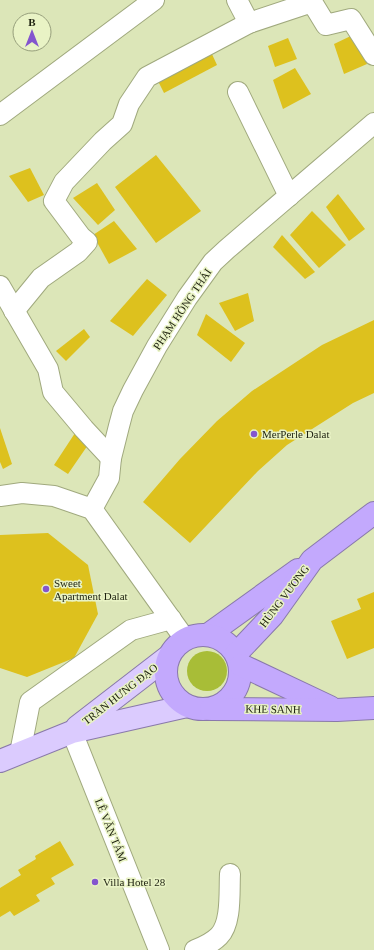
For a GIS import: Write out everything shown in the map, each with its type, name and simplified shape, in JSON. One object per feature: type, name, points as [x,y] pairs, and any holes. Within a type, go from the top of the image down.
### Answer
[{"type":"highway","name":"HÙNG VƯƠNG","points":[[239,660],[312,560],[374,513]]},
{"type":"highway","points":[[209,634],[312,560]]},
{"type":"highway","points":[[209,634],[220,637],[229,645],[239,660],[241,677],[231,698],[221,705],[210,709],[198,709],[187,706],[177,699],[170,690],[166,679],[166,667],[169,656],[176,646],[185,639],[196,635],[209,634]]},
{"type":"highway","name":"KHE SANH","points":[[239,660],[336,710]]},
{"type":"highway","name":"KHE SANH","points":[[210,709],[336,710],[374,708]]},
{"type":"main road","name":"TRẦN HƯNG ĐẠO","points":[[72,732],[169,656]]},
{"type":"main road","name":"TRẦN HƯNG ĐẠO","points":[[0,761],[72,732],[187,706]]},
{"type":"street","points":[[0,114],[154,0]]},
{"type":"street","points":[[237,0],[249,24]]},
{"type":"street","points":[[14,311],[41,278],[78,252],[87,242],[81,237],[54,201],[64,182],[103,141],[122,124],[129,104],[147,77],[249,24],[312,2],[326,25],[351,19],[374,55]]},
{"type":"street","points":[[238,92],[289,196]]},
{"type":"street","name":"PHẠM HỒNG THÁI","points":[[92,509],[109,478],[111,458],[124,411],[132,390],[187,298],[213,262],[374,122]]},
{"type":"street","points":[[0,286],[48,368],[53,392],[111,458]]},
{"type":"street","points":[[0,496],[22,493],[54,496],[92,509],[185,639]]},
{"type":"street","points":[[20,753],[30,702],[131,630],[171,620]]},
{"type":"street","name":"LÊ VĂN TÁM","points":[[72,732],[159,950]]},
{"type":"street","points":[[194,950],[204,946],[219,936],[228,920],[230,874]]},
{"type":"green space","points":[[211,651],[218,654],[224,660],[227,671],[226,679],[218,688],[211,691],[203,691],[196,688],[188,679],[187,667],[190,660],[199,652]]},
{"type":"building","points":[[355,34],[367,64],[344,74],[334,44]]},
{"type":"building","points":[[288,38],[297,59],[275,67],[268,46]]},
{"type":"building","points":[[211,52],[217,65],[164,93],[158,81]]},
{"type":"building","points":[[295,68],[311,94],[283,109],[273,80]]},
{"type":"building","points":[[156,155],[201,211],[156,243],[115,187]]},
{"type":"building","points":[[30,168],[44,195],[28,202],[9,176]]},
{"type":"building","points":[[97,183],[115,210],[98,225],[73,198]]},
{"type":"building","points":[[338,194],[365,229],[349,241],[326,207]]},
{"type":"building","points":[[312,211],[346,245],[319,268],[290,235]]},
{"type":"building","points":[[114,221],[137,249],[109,264],[93,235]]},
{"type":"building","points":[[282,235],[315,272],[305,279],[273,247]]},
{"type":"building","points":[[147,279],[167,295],[133,336],[110,321]]},
{"type":"building","points":[[248,293],[254,321],[235,331],[219,303]]},
{"type":"building","points":[[206,314],[245,343],[231,362],[197,335]]},
{"type":"building","name":"MerPerle Dalat","points":[[374,320],[374,393],[353,403],[287,445],[258,471],[190,543],[143,502],[180,459],[217,421],[252,391],[322,345]]},
{"type":"building","points":[[84,329],[90,337],[66,361],[56,351]]},
{"type":"building","points":[[0,428],[12,464],[3,469],[0,462]]},
{"type":"building","points":[[77,430],[90,442],[68,474],[54,465]]},
{"type":"building","name":"Sweet Apartment Dalat","points":[[48,533],[88,565],[98,614],[74,658],[27,677],[0,668],[0,535]]},
{"type":"building","points":[[374,592],[374,648],[347,659],[331,621],[361,609],[357,599]]},
{"type":"building","points":[[60,841],[74,865],[51,878],[55,884],[36,895],[40,901],[14,916],[10,911],[0,917],[0,888],[21,875],[18,870],[36,859],[35,856]]},
{"type":"place","name":"MerPerle Dalat","points":[[254,434]]},
{"type":"place","name":"Sweet Apartment Dalat","points":[[46,589]]},
{"type":"place","name":"Villa Hotel 28","points":[[95,882]]}]
